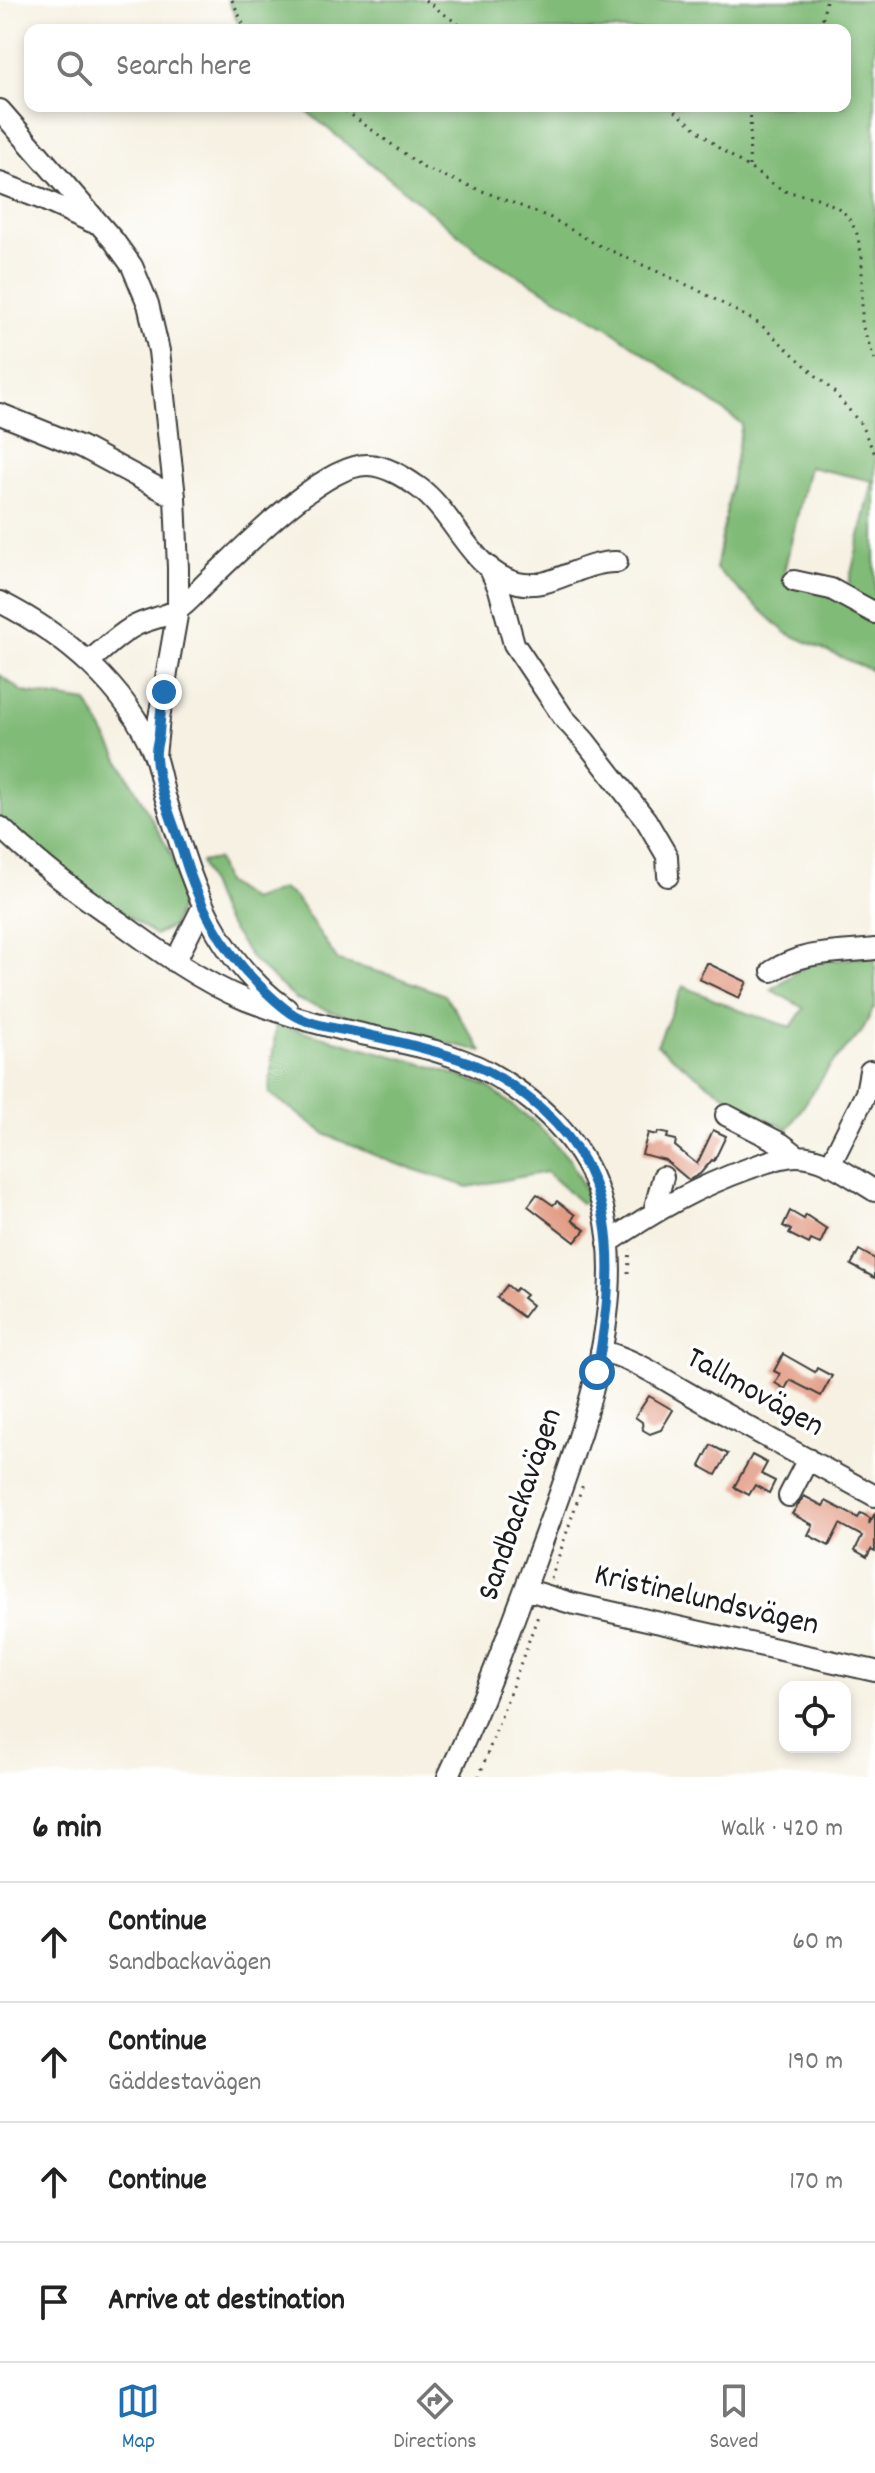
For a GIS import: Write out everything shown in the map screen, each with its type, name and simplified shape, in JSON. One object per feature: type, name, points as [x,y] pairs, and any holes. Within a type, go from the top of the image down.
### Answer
[{"type":"street","points":[[0,110],[103,228],[132,266],[148,304],[159,351],[175,497],[178,610],[155,756]]},
{"type":"street","points":[[0,183],[103,228]]},
{"type":"street","points":[[0,414],[82,447],[175,497]]},
{"type":"street","points":[[88,662],[132,627],[178,610],[256,535],[315,487],[347,469],[369,465],[393,471],[421,489],[489,567],[519,583],[548,582],[580,568],[602,562],[617,562]]},
{"type":"street","points":[[489,567],[499,589],[514,644],[563,717],[646,820],[667,856],[668,876]]},
{"type":"street","points":[[794,581],[831,589],[875,613]]},
{"type":"street","points":[[0,602],[88,662],[130,709],[155,756],[190,879],[214,929],[236,962],[296,1016]]},
{"type":"street","name":"Sandbackavägen","points":[[0,827],[59,878],[175,962],[222,989],[333,1028],[457,1058],[488,1071],[547,1113],[573,1142],[590,1171],[603,1208],[608,1243],[609,1288],[601,1351],[579,1438],[525,1589],[470,1733],[448,1777]]},
{"type":"street","points":[[175,962],[203,906]]},
{"type":"street","points":[[772,971],[791,959],[875,949]]},
{"type":"street","points":[[830,1165],[866,1093],[870,1071]]},
{"type":"street","points":[[726,1115],[782,1144],[798,1156]]},
{"type":"street","points":[[608,1243],[654,1211],[713,1181],[778,1158],[798,1156],[824,1161],[875,1191]]},
{"type":"street","points":[[654,1211],[663,1177]]},
{"type":"street","name":"Tallmovägen","points":[[601,1351],[619,1355],[650,1370],[875,1496]]},
{"type":"street","points":[[789,1496],[808,1459]]},
{"type":"street","name":"Kristinelundsvägen","points":[[525,1589],[571,1603],[875,1671]]},
{"type":"path","points":[[232,0],[243,24]]},
{"type":"path","points":[[425,0],[458,24]]},
{"type":"path","points":[[817,24],[823,17],[826,0]]},
{"type":"path","points":[[347,112],[424,168],[551,218],[594,243],[694,288],[760,324],[834,392],[860,423],[875,454]]},
{"type":"path","points":[[676,112],[719,148],[784,191],[817,198],[837,207],[849,217],[862,257],[862,325],[875,361]]},
{"type":"path","points":[[749,168],[751,112]]},
{"type":"green space","points":[[228,0],[875,0],[875,672],[786,633],[716,569],[742,424],[610,329],[485,256],[307,112],[851,112],[851,24],[238,24]],"holes":[[[809,467],[873,481],[846,595],[782,580]]]},
{"type":"green space","points":[[0,675],[23,692],[87,702],[171,854],[183,898],[173,926],[155,935],[88,888],[0,819]]},
{"type":"green space","points":[[217,859],[225,882],[251,900],[282,889],[296,898],[338,961],[397,977],[445,995],[482,1051],[375,1027],[296,999],[252,959],[221,914],[201,862]]},
{"type":"green space","points":[[875,956],[875,1006],[861,1033],[831,1065],[788,1129],[720,1092],[657,1045],[683,986],[738,1010],[791,1027],[804,1008],[771,990],[809,963]]},
{"type":"green space","points":[[276,1024],[430,1066],[487,1086],[537,1124],[570,1160],[591,1203],[581,1203],[546,1172],[468,1187],[391,1162],[327,1135],[269,1093]]},
{"type":"building","points":[[707,963],[747,982],[739,998],[699,979]]},
{"type":"building","points":[[713,1130],[726,1136],[714,1161],[689,1180],[665,1160],[642,1154],[648,1133],[657,1135],[658,1132],[676,1140],[675,1146],[697,1164]]},
{"type":"building","points":[[537,1194],[553,1205],[557,1201],[575,1215],[572,1220],[585,1230],[575,1242],[528,1206]]},
{"type":"building","points":[[790,1211],[804,1219],[806,1215],[827,1229],[820,1244],[811,1240],[809,1244],[789,1234],[791,1230],[783,1226]]},
{"type":"building","points":[[859,1250],[875,1259],[875,1278],[851,1265]]},
{"type":"building","points":[[507,1285],[526,1295],[523,1298],[532,1305],[523,1317],[497,1298]]},
{"type":"building","points":[[783,1354],[815,1372],[817,1368],[832,1376],[821,1396],[790,1380],[785,1389],[775,1383],[780,1374],[774,1371]]},
{"type":"building","points":[[649,1396],[673,1410],[661,1430],[650,1434],[643,1430],[642,1422],[635,1417]]},
{"type":"building","points":[[711,1445],[728,1454],[716,1475],[700,1466]]},
{"type":"building","points":[[752,1455],[767,1463],[761,1474],[775,1481],[769,1493],[755,1485],[749,1495],[734,1487]]},
{"type":"building","points":[[804,1496],[823,1506],[826,1501],[858,1518],[861,1513],[870,1518],[869,1524],[875,1513],[875,1551],[871,1549],[867,1557],[855,1550],[862,1536],[840,1524],[829,1546],[808,1535],[813,1525],[792,1514]]},
{"type":"route","points":[[164,692],[155,756],[161,783],[190,879],[214,929],[236,962],[296,1016],[457,1058],[488,1071],[547,1113],[573,1142],[590,1171],[603,1208],[608,1243],[609,1288],[597,1372]]}]
